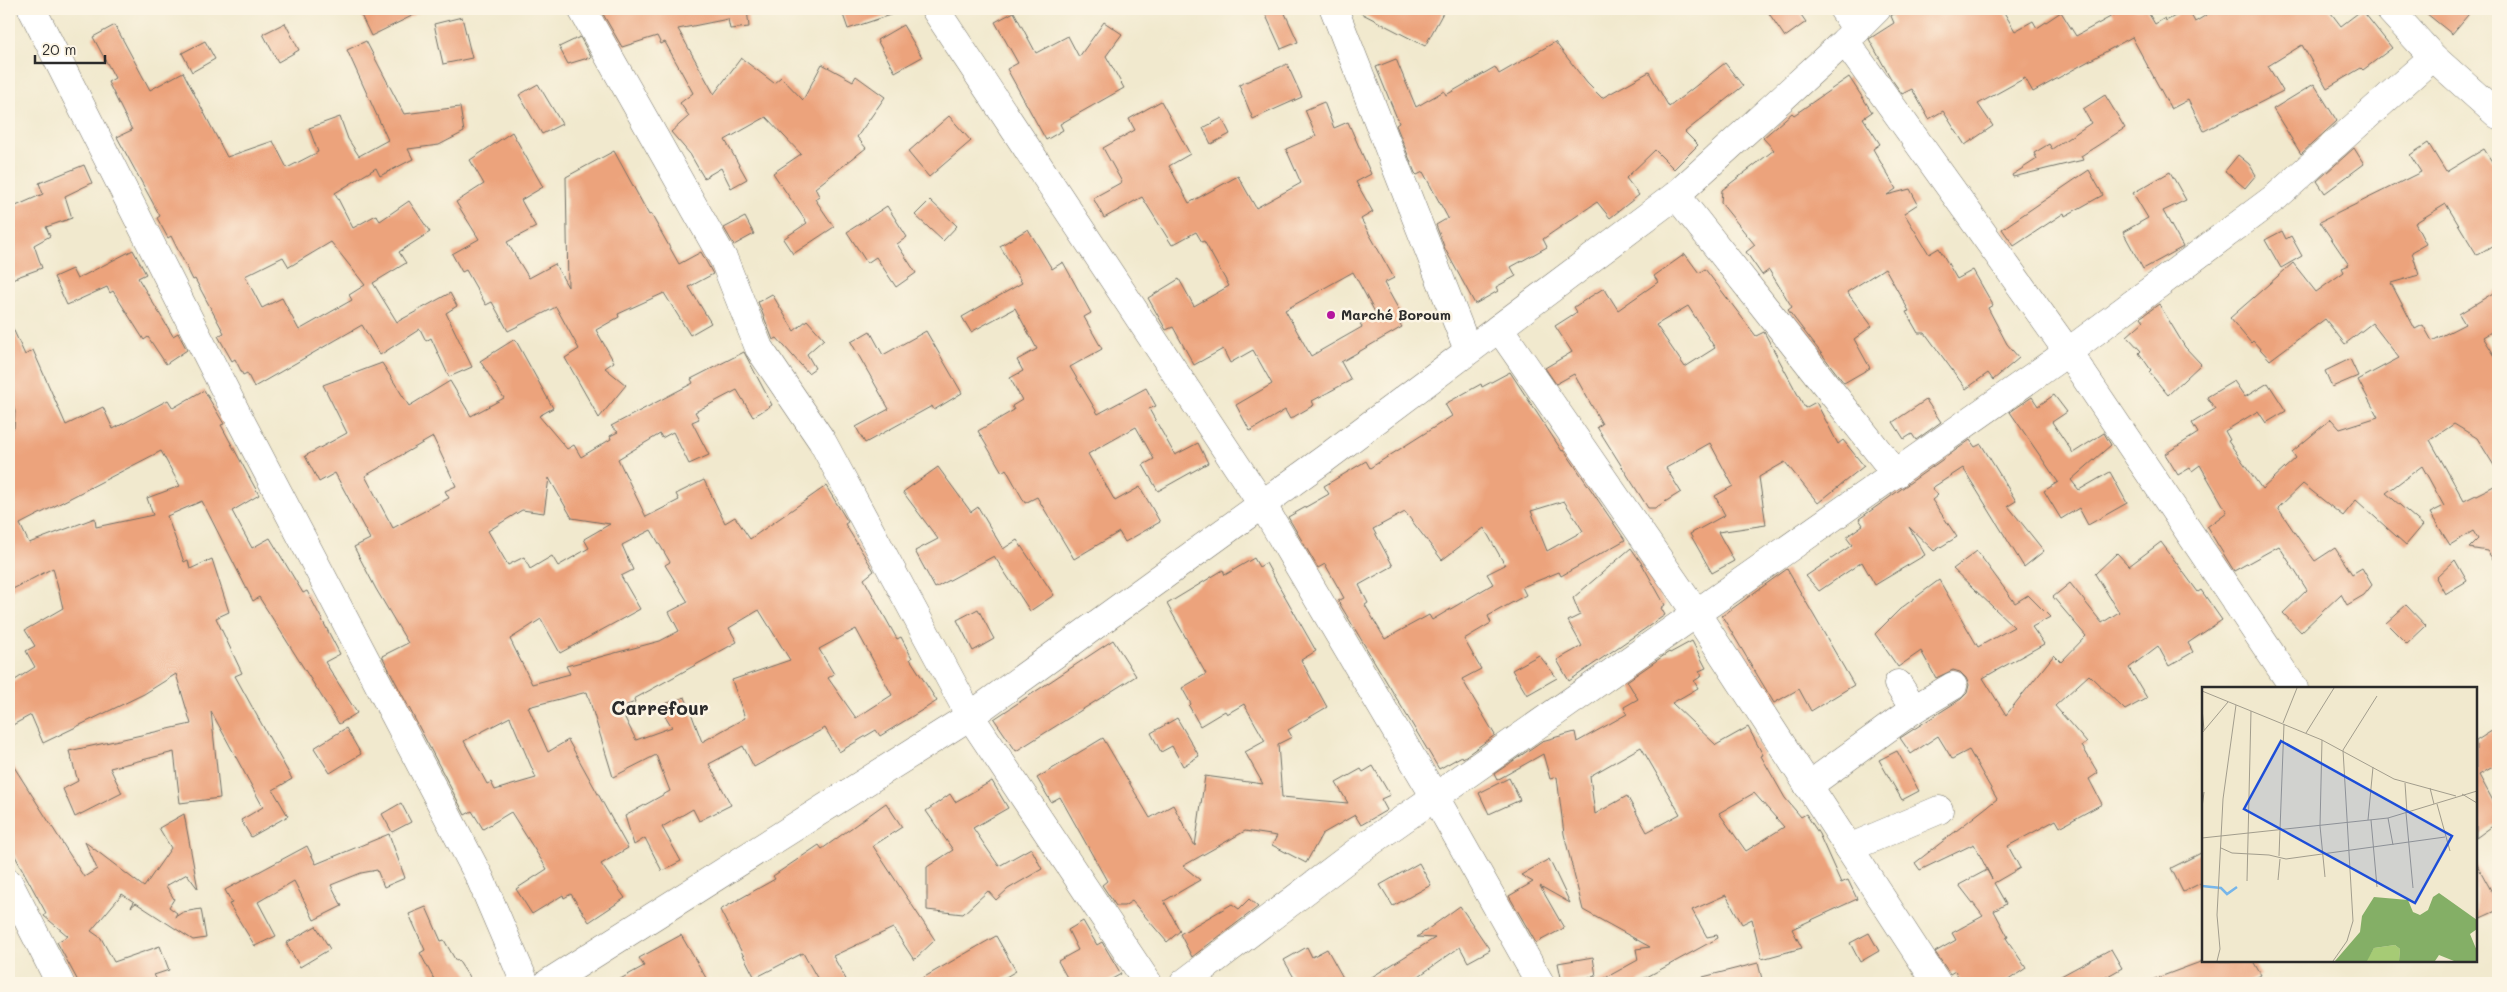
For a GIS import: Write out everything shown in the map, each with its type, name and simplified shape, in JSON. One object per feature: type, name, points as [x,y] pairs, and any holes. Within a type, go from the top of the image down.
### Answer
[{"type":"street","points":[[32,9],[241,421],[480,878],[525,983]]},
{"type":"street","points":[[582,9],[724,260],[759,348],[822,442],[970,716],[1148,983]]},
{"type":"street","points":[[935,9],[1262,504],[1435,797],[1540,983]]},
{"type":"street","points":[[1334,9],[1468,350]]},
{"type":"street","points":[[548,983],[970,716],[1262,504],[1676,195],[1848,27],[1877,9]]},
{"type":"street","points":[[2389,9],[2433,57],[2498,115]]},
{"type":"street","points":[[1848,27],[2293,687]]},
{"type":"street","points":[[1184,983],[1358,851],[2068,352],[2277,196],[2433,57]]},
{"type":"street","points":[[1676,195],[1896,474]]},
{"type":"street","points":[[1499,328],[1696,613],[1937,983]]},
{"type":"street","points":[[1898,684],[1914,709]]},
{"type":"street","points":[[1808,786],[1914,709],[1953,686]]},
{"type":"street","points":[[1850,848],[1939,810]]},
{"type":"street","points":[[9,883],[60,983]]},
{"type":"building","points":[[358,9],[426,9],[371,36]]},
{"type":"building","points":[[600,9],[747,9],[749,27],[730,29],[728,19],[678,29],[714,94],[741,58],[774,83],[781,77],[803,100],[822,64],[853,81],[856,76],[885,97],[857,137],[866,148],[815,188],[819,196],[815,199],[834,227],[793,254],[783,239],[807,223],[773,173],[801,154],[766,117],[725,140],[747,179],[731,188],[721,168],[704,178],[690,154],[671,132],[689,116],[680,103],[693,93],[665,42],[661,44],[657,36],[622,47]]},
{"type":"building","points":[[841,9],[898,9],[899,12],[848,29]]},
{"type":"building","points":[[1263,9],[1283,9],[1298,42],[1281,49]]},
{"type":"building","points":[[1353,9],[1445,9],[1425,46]]},
{"type":"building","points":[[1766,9],[1797,9],[1806,22],[1785,37]]},
{"type":"building","points":[[1900,9],[2002,9],[2015,31],[2033,21],[2037,28],[2061,12],[2076,36],[2114,15],[2111,9],[2146,9],[2155,24],[2165,18],[2166,21],[2188,9],[2195,22],[2216,9],[2328,9],[2341,26],[2362,10],[2392,48],[2363,70],[2361,68],[2327,88],[2302,45],[2268,66],[2283,91],[2204,131],[2188,100],[2171,109],[2132,37],[2033,92],[2025,78],[1978,104],[1993,126],[1965,145],[1943,111],[1929,119],[1912,89],[1902,94],[1890,77],[1869,39],[1894,23],[1891,16]]},
{"type":"building","points":[[2421,9],[2473,9],[2452,34]]},
{"type":"building","points":[[1014,12],[1036,53],[1068,36],[1079,57],[1104,22],[1122,34],[1106,56],[1124,88],[1060,124],[1063,130],[1046,140],[1007,69],[1018,63],[995,22]]},
{"type":"building","points":[[462,17],[472,58],[443,64],[434,24]]},
{"type":"building","points":[[285,23],[299,50],[278,62],[263,34]]},
{"type":"building","points":[[115,25],[150,90],[183,72],[227,157],[273,141],[287,168],[318,152],[309,128],[340,117],[348,139],[359,156],[388,140],[347,50],[366,41],[404,114],[460,107],[464,132],[439,145],[408,149],[413,159],[380,176],[376,168],[335,193],[353,228],[376,215],[380,221],[409,201],[430,232],[399,252],[406,263],[373,283],[397,322],[450,293],[457,306],[446,313],[472,367],[449,377],[431,338],[426,341],[420,329],[380,355],[362,325],[254,387],[247,373],[243,375],[235,359],[232,361],[218,336],[224,333],[195,279],[193,280],[171,236],[168,238],[157,218],[160,216],[117,137],[132,130],[108,82],[115,78],[93,37]],"holes":[[[331,242],[365,285],[349,295],[352,300],[299,330],[282,298],[262,308],[245,276],[283,257],[289,267]]]},
{"type":"building","points":[[903,25],[922,57],[895,72],[877,40]]},
{"type":"building","points":[[580,37],[591,57],[568,64],[559,47]]},
{"type":"building","points":[[205,41],[215,59],[192,72],[182,53]]},
{"type":"building","points":[[1555,42],[1587,83],[1602,98],[1649,72],[1669,107],[1725,63],[1743,86],[1685,132],[1698,145],[1674,169],[1655,150],[1626,178],[1639,195],[1610,218],[1597,202],[1543,239],[1547,247],[1511,267],[1516,276],[1496,287],[1498,291],[1475,304],[1445,249],[1436,225],[1448,218],[1423,172],[1417,175],[1415,173],[1396,125],[1399,123],[1376,67],[1396,59],[1416,107],[1444,91],[1446,95],[1495,67],[1499,74]]},
{"type":"building","points":[[1287,64],[1302,97],[1253,119],[1239,85]]},
{"type":"building","points":[[1849,77],[1872,112],[1863,118],[1880,144],[1873,149],[1896,189],[1887,195],[1910,189],[1918,204],[1904,213],[1929,254],[1939,248],[1957,279],[1973,270],[1993,305],[1988,308],[2007,344],[2019,358],[1993,380],[1988,373],[1966,389],[1925,333],[1918,333],[1906,312],[1909,311],[1885,268],[1847,292],[1872,326],[1854,339],[1870,368],[1844,383],[1788,310],[1792,307],[1769,270],[1762,275],[1746,252],[1755,245],[1721,203],[1722,190],[1774,150],[1763,138],[1792,113],[1794,115]]},
{"type":"building","points":[[538,84],[562,124],[542,134],[519,95]]},
{"type":"building","points":[[2314,84],[2337,121],[2301,154],[2273,109]]},
{"type":"building","points":[[2105,95],[2125,128],[2081,156],[2083,160],[2013,177],[2012,175],[2037,159],[2034,153],[2049,144],[2052,149],[2091,123],[2083,109]]},
{"type":"building","points":[[1161,101],[1190,154],[1169,166],[1189,203],[1238,176],[1256,208],[1301,183],[1286,149],[1316,136],[1305,110],[1324,102],[1334,128],[1348,122],[1371,174],[1356,182],[1373,212],[1361,219],[1394,278],[1384,283],[1405,321],[1400,324],[1402,327],[1341,362],[1351,380],[1312,401],[1314,405],[1290,419],[1285,410],[1250,431],[1236,405],[1272,384],[1253,350],[1230,363],[1223,349],[1194,365],[1173,327],[1166,330],[1148,298],[1179,279],[1194,306],[1229,286],[1204,241],[1202,242],[1196,232],[1172,245],[1142,197],[1104,218],[1093,198],[1122,182],[1103,148],[1135,130],[1129,119]],"holes":[[[1353,272],[1376,314],[1360,323],[1362,327],[1311,356],[1285,310]]]},
{"type":"building","points":[[949,116],[971,141],[929,177],[908,152]]},
{"type":"building","points":[[1222,118],[1230,134],[1211,144],[1203,128]]},
{"type":"building","points":[[512,132],[543,187],[521,200],[536,227],[507,242],[529,278],[555,264],[568,287],[566,177],[614,151],[649,215],[651,214],[679,264],[701,252],[713,274],[689,287],[711,323],[690,335],[664,293],[618,314],[619,317],[596,330],[614,362],[605,368],[626,385],[599,418],[565,358],[579,349],[556,307],[508,331],[492,302],[486,305],[466,270],[462,272],[452,254],[479,239],[456,202],[484,184],[470,160]]},
{"type":"building","points":[[2428,143],[2446,172],[2484,149],[2498,171],[2498,242],[2477,255],[2446,204],[2415,223],[2426,244],[2412,252],[2419,275],[2391,283],[2415,329],[2423,325],[2432,341],[2465,324],[2459,314],[2498,290],[2498,328],[2483,337],[2498,361],[2498,472],[2477,438],[2454,424],[2430,440],[2464,501],[2498,484],[2498,566],[2487,551],[2469,548],[2478,539],[2473,531],[2450,545],[2430,513],[2444,506],[2422,466],[2386,493],[2423,525],[2406,545],[2356,500],[2343,516],[2303,484],[2278,508],[2299,539],[2315,561],[2335,548],[2352,574],[2362,568],[2372,585],[2364,595],[2347,605],[2341,594],[2301,632],[2283,613],[2307,590],[2279,546],[2234,571],[2207,527],[2227,512],[2200,465],[2192,471],[2190,468],[2178,475],[2165,454],[2198,433],[2192,423],[2215,409],[2207,397],[2234,381],[2245,397],[2268,383],[2286,411],[2266,423],[2258,411],[2225,431],[2230,440],[2228,441],[2262,489],[2296,458],[2292,452],[2331,419],[2340,429],[2378,417],[2358,380],[2399,358],[2372,323],[2345,344],[2325,319],[2270,360],[2253,341],[2251,343],[2230,318],[2293,263],[2316,292],[2344,272],[2342,268],[2349,265],[2320,222],[2421,172],[2410,155]]},
{"type":"building","points":[[2354,148],[2364,164],[2325,193],[2317,181]]},
{"type":"building","points":[[2238,155],[2249,164],[2256,175],[2245,188],[2225,171]]},
{"type":"building","points":[[84,165],[92,183],[65,196],[72,218],[46,227],[50,236],[34,245],[42,268],[9,280],[9,209],[43,194],[39,183]]},
{"type":"building","points":[[2089,170],[2103,195],[2065,216],[2064,213],[2014,246],[2002,229]]},
{"type":"building","points":[[2170,172],[2186,200],[2163,211],[2183,247],[2143,269],[2123,232],[2148,218],[2133,193]]},
{"type":"building","points":[[930,200],[957,226],[943,241],[915,215]]},
{"type":"building","points":[[887,206],[907,237],[897,244],[916,273],[896,287],[876,257],[867,263],[847,232]]},
{"type":"building","points":[[745,217],[754,234],[734,245],[724,228]]},
{"type":"building","points":[[1028,229],[1052,269],[1063,262],[1091,313],[1084,317],[1102,349],[1070,367],[1098,414],[1146,388],[1156,406],[1149,409],[1175,455],[1198,443],[1208,463],[1158,491],[1143,465],[1154,459],[1136,427],[1088,454],[1115,501],[1140,487],[1160,522],[1125,542],[1119,532],[1074,559],[1037,497],[1025,503],[1006,469],[1002,472],[978,431],[1014,410],[1012,406],[1022,400],[1010,378],[1023,371],[1017,360],[1037,349],[1015,308],[971,332],[962,317],[1022,283],[1000,246]]},
{"type":"building","points":[[2282,231],[2286,239],[2291,236],[2302,256],[2281,268],[2265,240]]},
{"type":"building","points":[[133,250],[146,274],[138,278],[173,336],[178,333],[187,350],[166,364],[148,337],[144,340],[113,291],[110,293],[107,287],[67,305],[54,277],[72,269],[77,279]]},
{"type":"building","points":[[1685,254],[1699,273],[1705,269],[1756,336],[1764,332],[1805,408],[1816,402],[1838,444],[1843,440],[1864,466],[1818,503],[1785,462],[1759,477],[1766,525],[1718,532],[1734,561],[1712,573],[1690,534],[1725,515],[1715,496],[1733,486],[1710,443],[1666,468],[1681,492],[1655,508],[1648,508],[1597,427],[1602,424],[1574,374],[1556,384],[1545,368],[1572,352],[1555,326],[1577,312],[1574,307],[1604,288],[1618,310],[1658,282],[1654,276]],"holes":[[[1688,306],[1715,348],[1685,367],[1656,325]]]},
{"type":"building","points":[[772,294],[794,331],[807,320],[824,339],[807,354],[815,368],[808,373],[777,338],[773,340],[758,302]]},
{"type":"building","points":[[2159,304],[2185,347],[2201,364],[2168,395],[2149,372],[2151,370],[2139,353],[2141,351],[2127,336],[2144,321],[2141,317]]},
{"type":"building","points":[[9,320],[25,355],[33,350],[66,425],[103,407],[113,429],[168,400],[173,408],[204,390],[224,424],[221,425],[259,495],[232,511],[252,548],[270,538],[303,593],[307,591],[340,654],[325,662],[357,713],[339,724],[259,597],[253,601],[202,501],[167,516],[184,562],[188,560],[190,569],[212,559],[229,612],[216,618],[242,673],[235,676],[292,779],[273,790],[288,816],[251,837],[241,820],[263,807],[211,711],[220,798],[180,803],[174,752],[110,768],[122,793],[75,817],[63,789],[78,781],[69,751],[191,724],[176,674],[144,694],[43,743],[31,715],[9,727],[9,684],[35,667],[26,651],[35,646],[25,630],[63,608],[53,568],[9,591],[9,429],[14,428],[15,412],[9,386]],"holes":[[[161,451],[180,486],[147,498],[153,515],[96,527],[95,518],[29,543],[20,524]]]},
{"type":"building","points":[[870,331],[883,355],[926,331],[962,393],[934,410],[932,406],[865,443],[856,427],[889,409],[851,342]]},
{"type":"building","points":[[515,339],[553,408],[539,416],[567,449],[574,445],[581,457],[611,439],[610,436],[618,432],[611,426],[693,383],[691,379],[744,352],[772,405],[753,417],[737,390],[695,412],[699,419],[692,422],[709,455],[689,464],[673,432],[662,438],[660,434],[618,459],[646,517],[679,500],[676,494],[704,480],[725,523],[735,517],[750,539],[826,486],[848,522],[845,524],[874,571],[864,579],[897,639],[901,637],[912,658],[910,659],[937,701],[880,736],[876,730],[839,752],[825,728],[754,767],[743,746],[709,764],[731,805],[699,821],[693,809],[662,827],[681,861],[662,871],[645,838],[634,845],[625,816],[670,791],[656,755],[613,777],[587,692],[528,707],[548,752],[568,740],[628,848],[601,864],[625,898],[589,922],[571,894],[564,898],[563,895],[532,914],[516,889],[547,869],[511,812],[483,829],[472,811],[465,815],[382,656],[408,643],[354,547],[370,539],[335,473],[319,482],[305,456],[347,433],[323,385],[382,363],[409,406],[450,381],[471,416],[504,398],[480,361]],"holes":[[[433,437],[456,486],[445,491],[449,498],[393,528],[365,476]],[[549,478],[572,518],[610,524],[584,539],[589,548],[558,566],[552,556],[530,569],[524,557],[508,565],[488,531],[522,510],[544,513]],[[651,530],[670,562],[665,565],[688,602],[669,612],[679,631],[660,641],[566,666],[570,674],[532,684],[510,639],[541,619],[560,653],[640,609],[621,576],[633,570],[622,545]],[[759,610],[790,660],[732,680],[745,718],[702,742],[685,697],[659,706],[672,727],[636,740],[620,708],[635,702],[634,699],[737,642],[729,628]],[[856,629],[892,695],[856,718],[828,678],[834,674],[819,649]],[[510,717],[536,778],[495,790],[491,782],[487,784],[464,741]]]},
{"type":"building","points":[[2350,359],[2358,376],[2332,387],[2325,371]]},
{"type":"building","points":[[1510,372],[1562,451],[1564,450],[1625,540],[1561,576],[1559,572],[1522,587],[1526,595],[1488,616],[1491,623],[1464,639],[1481,669],[1462,679],[1495,735],[1463,758],[1462,756],[1439,769],[1338,601],[1344,598],[1325,564],[1318,568],[1288,517],[1329,494],[1324,486],[1366,461],[1370,468],[1452,416],[1445,404],[1481,384],[1482,387]],"holes":[[[1564,501],[1583,531],[1547,551],[1531,511]],[[1405,512],[1442,560],[1484,528],[1505,565],[1487,574],[1493,584],[1432,620],[1429,615],[1385,639],[1365,605],[1368,603],[1359,585],[1393,566],[1373,529]]]},
{"type":"building","points":[[2054,395],[2067,412],[2052,422],[2073,453],[2104,433],[2111,445],[2071,480],[2079,490],[2110,472],[2127,503],[2088,525],[2079,508],[2061,519],[2044,491],[2058,482],[2010,412],[2032,397],[2038,406]]},
{"type":"building","points":[[1926,400],[1941,422],[1916,440],[1912,434],[1904,439],[1893,422]]},
{"type":"building","points":[[1970,440],[1975,447],[1981,444],[2016,501],[2008,506],[2044,551],[2024,567],[1963,468],[1932,488],[1938,495],[1932,500],[1957,537],[1934,551],[1909,527],[1925,555],[1875,585],[1862,562],[1819,591],[1806,576],[1852,545],[1846,537],[1863,525],[1859,519]]},
{"type":"building","points":[[938,467],[971,512],[978,507],[1003,549],[1017,540],[1054,595],[1030,611],[994,556],[935,588],[915,551],[938,539],[903,492]]},
{"type":"building","points":[[2161,542],[2198,592],[2201,590],[2222,620],[2188,643],[2193,652],[2169,666],[2158,646],[2129,668],[2147,698],[2125,710],[2089,675],[2055,706],[2087,743],[2082,746],[2098,773],[2089,779],[2102,804],[2060,827],[2056,820],[2008,846],[2020,868],[1994,883],[2006,904],[1994,911],[2008,937],[2006,938],[2026,968],[2004,983],[1962,983],[1955,971],[1950,974],[1935,952],[1956,940],[1952,933],[1983,916],[1959,885],[1987,870],[1992,879],[1974,844],[1920,870],[1915,863],[1997,799],[1969,750],[1952,759],[1938,736],[1911,754],[1900,738],[1961,699],[1967,693],[1969,685],[1966,678],[1960,672],[1953,670],[1936,678],[1921,651],[1898,667],[1875,634],[1900,609],[1939,580],[1978,647],[2014,627],[1953,569],[1977,551],[2015,603],[2028,595],[2050,617],[2032,627],[2044,644],[1983,678],[2006,715],[2054,655],[2061,662],[2086,636],[2053,597],[2070,583],[2102,623],[2119,612],[2095,574],[2117,553],[2129,566]]},
{"type":"building","points":[[1631,548],[1665,605],[1661,608],[1665,615],[1569,681],[1557,660],[1582,646],[1568,621],[1580,615],[1573,598]]},
{"type":"building","points":[[1254,558],[1259,567],[1266,563],[1316,651],[1301,660],[1327,707],[1288,730],[1292,737],[1278,744],[1282,797],[1348,803],[1336,783],[1361,769],[1363,772],[1373,766],[1390,795],[1381,799],[1387,810],[1361,825],[1355,815],[1322,834],[1306,863],[1272,845],[1277,836],[1245,831],[1183,866],[1200,880],[1164,901],[1180,931],[1167,942],[1132,901],[1124,906],[1116,906],[1102,885],[1107,881],[1060,797],[1051,802],[1037,778],[1103,738],[1150,818],[1173,805],[1195,846],[1205,776],[1263,784],[1245,752],[1265,741],[1244,704],[1227,714],[1225,711],[1200,726],[1189,706],[1191,704],[1182,688],[1206,674],[1167,604],[1223,570],[1225,575]]},
{"type":"building","points":[[2455,560],[2467,581],[2445,594],[2436,578]]},
{"type":"building","points":[[1787,569],[1854,685],[1811,711],[1799,689],[1774,703],[1722,616]]},
{"type":"building","points":[[2406,605],[2426,626],[2407,644],[2386,623]]},
{"type":"building","points":[[978,609],[994,639],[973,651],[957,620]]},
{"type":"building","points":[[1113,640],[1136,676],[1016,751],[994,719]]},
{"type":"building","points":[[1692,641],[1706,668],[1699,671],[1702,676],[1694,681],[1698,688],[1672,703],[1716,745],[1748,727],[1763,755],[1761,756],[1785,798],[1801,817],[1806,814],[1819,834],[1841,883],[1848,880],[1857,899],[1792,929],[1802,948],[1762,959],[1752,919],[1742,924],[1726,895],[1692,910],[1707,937],[1717,935],[1718,938],[1636,983],[1596,983],[1638,960],[1636,949],[1650,947],[1583,910],[1564,834],[1557,777],[1550,779],[1543,754],[1497,780],[1494,774],[1542,741],[1575,732],[1577,742],[1627,714],[1624,707],[1638,699],[1627,681]],"holes":[[[1641,747],[1680,814],[1647,832],[1627,796],[1595,814],[1590,776]],[[1754,793],[1784,827],[1746,851],[1719,813]]]},
{"type":"building","points":[[1539,655],[1557,678],[1527,695],[1512,670]]},
{"type":"building","points":[[1177,718],[1199,756],[1183,766],[1172,746],[1161,752],[1151,733]]},
{"type":"building","points":[[2498,727],[2498,764],[2479,775],[2498,810],[2498,822],[2477,837],[2477,740]]},
{"type":"building","points":[[346,728],[361,754],[330,773],[314,748]]},
{"type":"building","points":[[1897,751],[1919,791],[1902,800],[1879,760]]},
{"type":"building","points":[[9,759],[84,877],[97,869],[85,842],[144,887],[171,848],[159,828],[184,814],[198,889],[187,874],[166,886],[174,899],[169,907],[177,913],[175,917],[183,912],[201,909],[206,938],[193,940],[136,903],[131,907],[134,902],[122,894],[91,931],[101,938],[114,962],[160,946],[169,970],[154,975],[159,983],[79,983],[57,942],[68,936],[44,916],[46,913],[9,845]]},
{"type":"building","points":[[1509,778],[1520,800],[1489,814],[1479,793]]},
{"type":"building","points":[[992,781],[1008,808],[973,828],[999,866],[1031,848],[1042,869],[1008,889],[996,900],[988,891],[963,914],[927,910],[927,867],[953,850],[926,811],[950,794],[955,802]]},
{"type":"building","points":[[401,803],[411,822],[392,832],[382,814]]},
{"type":"building","points":[[886,803],[902,827],[873,846],[935,940],[914,960],[893,928],[833,956],[848,983],[820,983],[803,953],[755,978],[720,910],[775,879],[773,876],[819,845],[822,849]]},
{"type":"building","points":[[389,834],[405,878],[384,887],[377,870],[361,873],[331,885],[342,906],[314,920],[294,881],[258,902],[276,936],[255,946],[229,904],[232,903],[225,890],[307,846],[316,864]]},
{"type":"building","points":[[2202,852],[2202,882],[2183,892],[2171,868]]},
{"type":"building","points":[[1549,859],[1570,903],[1540,886],[1564,928],[1536,943],[1509,896],[1533,882],[1521,875]]},
{"type":"building","points":[[1419,863],[1431,885],[1393,906],[1380,885]]},
{"type":"building","points":[[2477,865],[2498,903],[2498,910],[2477,920]]},
{"type":"building","points":[[1249,899],[1258,907],[1192,957],[1180,934],[1232,904],[1239,909]]},
{"type":"building","points":[[1460,906],[1490,950],[1468,962],[1460,947],[1409,983],[1362,983],[1435,938],[1417,937]]},
{"type":"building","points":[[426,907],[441,941],[444,940],[456,961],[458,960],[473,983],[436,983],[420,953],[425,950],[409,914]]},
{"type":"building","points":[[1083,921],[1097,945],[1102,942],[1121,974],[1105,983],[1070,983],[1058,961],[1078,950],[1068,930]]},
{"type":"building","points":[[316,926],[330,949],[300,967],[286,943]]},
{"type":"building","points":[[1869,933],[1879,951],[1860,962],[1850,943]]},
{"type":"building","points":[[681,935],[709,983],[613,983],[644,966],[639,958]]},
{"type":"building","points":[[996,936],[1016,971],[996,983],[914,983]]},
{"type":"building","points":[[1307,947],[1312,957],[1327,949],[1346,983],[1297,983],[1284,960]]},
{"type":"building","points":[[2111,949],[2122,968],[2106,977],[2110,983],[2048,983]]},
{"type":"building","points":[[1593,957],[1596,976],[1562,982],[1558,963]]},
{"type":"building","points":[[2202,961],[2254,962],[2261,975],[2246,983],[2149,983],[2149,981]]},
{"type":"building","points":[[1758,963],[1763,983],[1704,983],[1703,977]]},
{"type":"place","name":"Marché Boroum","points":[[1331,315]]},
{"type":"district","name":"Carrefour","points":[[660,708]]}]
